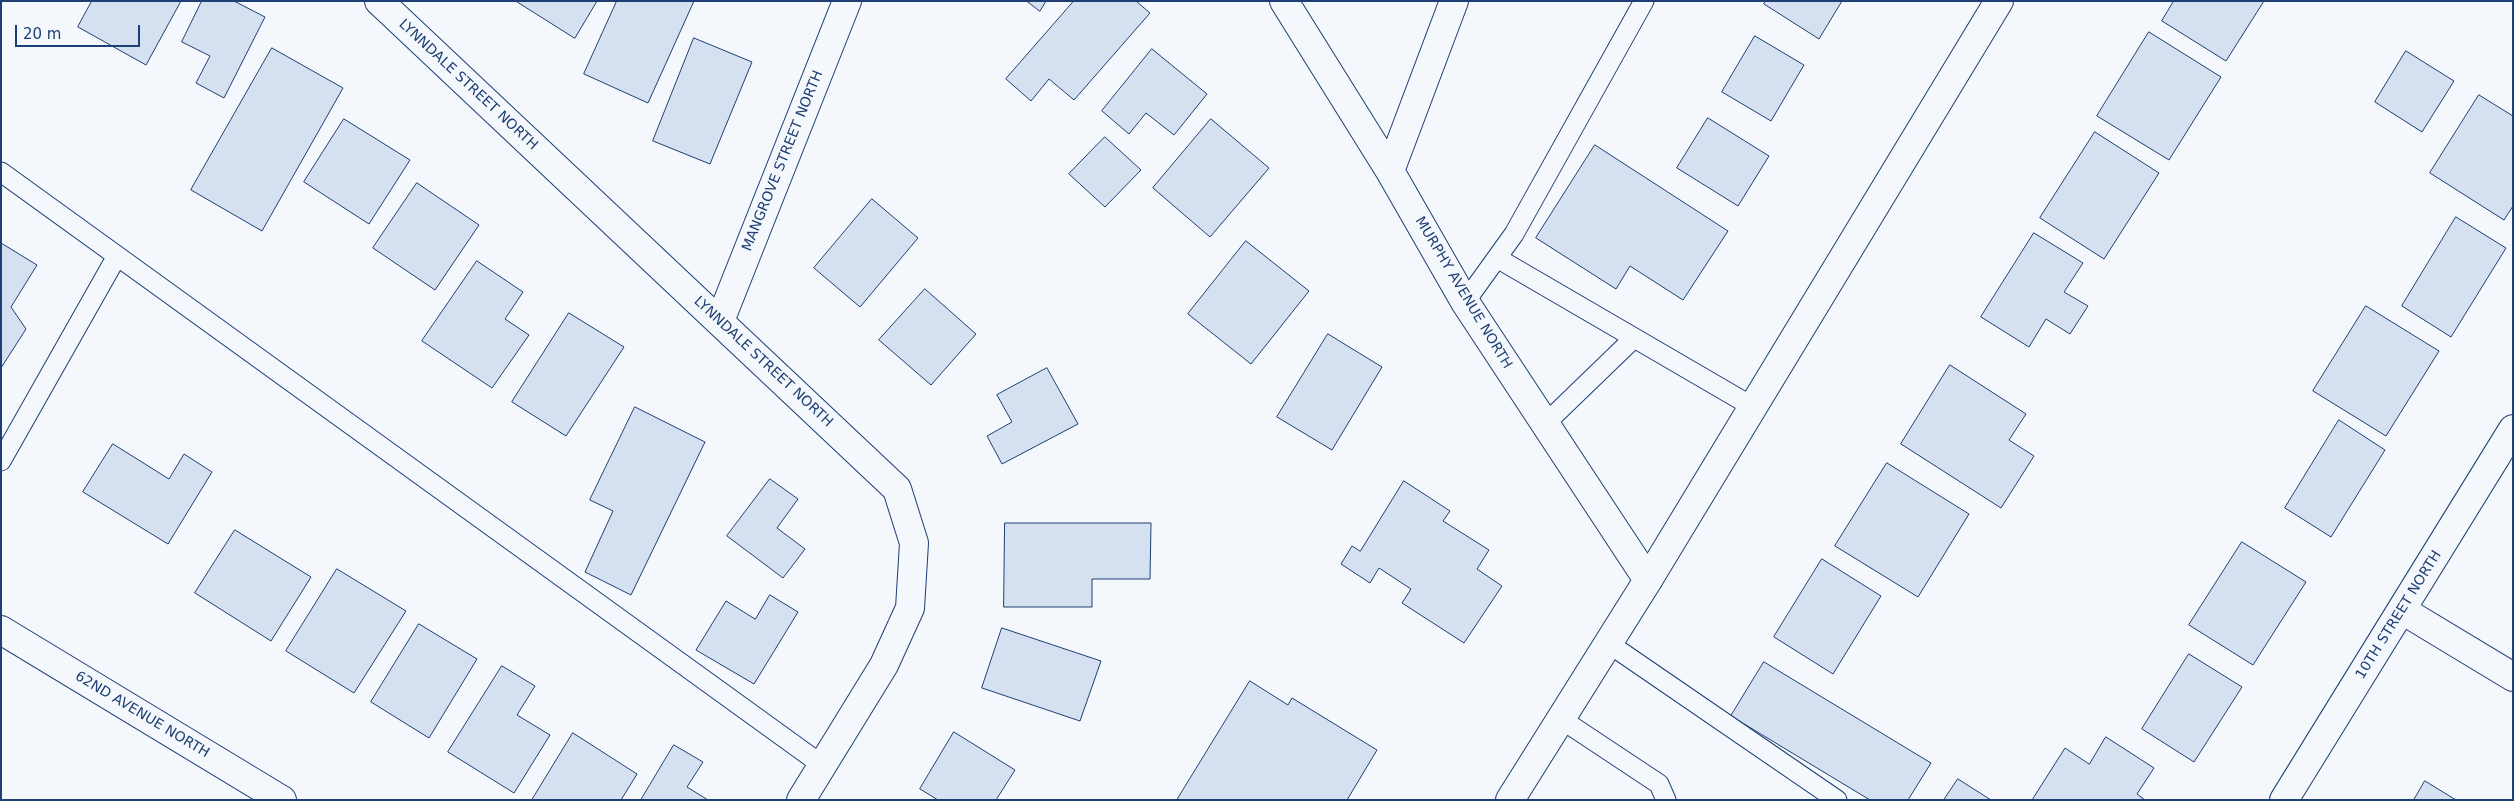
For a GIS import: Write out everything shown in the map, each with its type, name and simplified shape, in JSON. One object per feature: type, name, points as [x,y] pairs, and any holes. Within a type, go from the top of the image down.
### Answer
[{"type":"street","name":"LYNNDALE STREET NORTH","points":[[378,1],[897,489],[914,543],[910,608],[884,665],[801,800]]},
{"type":"street","name":"MANGROVE STREET NORTH","points":[[720,321],[847,1]]},
{"type":"street","name":"MURPHY AVENUE NORTH","points":[[1284,1],[1390,171],[1465,302],[1648,580]]},
{"type":"street","points":[[1390,171],[1454,1]]},
{"type":"street","points":[[1510,800],[1648,580],[1999,1]]},
{"type":"street","name":"10TH STREET NORTH","points":[[2284,800],[2513,429]]},
{"type":"street","points":[[2402,610],[2513,677]]},
{"type":"street","name":"62ND AVENUE NORTH","points":[[1,630],[282,800]]},
{"type":"lane","points":[[1465,302],[1514,234],[1644,1]]},
{"type":"lane","points":[[1,172],[822,765]]},
{"type":"lane","points":[[1,461],[117,256]]},
{"type":"lane","points":[[1497,258],[1753,407]]},
{"type":"lane","points":[[1545,424],[1634,338]]},
{"type":"lane","points":[[1608,643],[1837,800]]},
{"type":"lane","points":[[1561,719],[1659,784],[1666,800]]},
{"type":"building","points":[[92,1],[181,1],[146,65],[78,27]]},
{"type":"building","points":[[202,1],[234,1],[265,17],[224,98],[196,83],[210,56],[182,42]]},
{"type":"building","points":[[516,1],[597,1],[575,38]]},
{"type":"building","points":[[617,1],[694,1],[648,103],[584,74]]},
{"type":"building","points":[[1027,1],[1046,1],[1040,11]]},
{"type":"building","points":[[1074,1],[1136,1],[1150,13],[1074,100],[1049,79],[1031,101],[1006,79]]},
{"type":"building","points":[[1766,1],[1842,1],[1819,39],[1764,4]]},
{"type":"building","points":[[2174,1],[2264,1],[2226,61],[2162,21]]},
{"type":"building","points":[[2149,32],[2221,77],[2169,160],[2097,116]]},
{"type":"building","points":[[1755,36],[1804,65],[1771,121],[1722,92]]},
{"type":"building","points":[[694,38],[752,62],[710,164],[653,141]]},
{"type":"building","points":[[272,48],[343,88],[262,231],[191,190]]},
{"type":"building","points":[[1152,49],[1207,94],[1174,135],[1146,113],[1129,134],[1102,111]]},
{"type":"building","points":[[2406,51],[2454,81],[2422,132],[2375,102]]},
{"type":"building","points":[[2479,95],[2513,116],[2513,206],[2504,220],[2430,173]]},
{"type":"building","points":[[1708,118],[1769,156],[1738,206],[1677,168]]},
{"type":"building","points":[[344,119],[410,160],[369,224],[304,182]]},
{"type":"building","points":[[1211,119],[1269,168],[1210,237],[1153,188]]},
{"type":"building","points":[[2095,132],[2159,173],[2104,259],[2040,218]]},
{"type":"building","points":[[1105,137],[1141,170],[1105,207],[1069,174]]},
{"type":"building","points":[[1595,145],[1728,231],[1683,300],[1630,266],[1616,289],[1536,238]]},
{"type":"building","points":[[417,183],[479,225],[435,290],[373,248]]},
{"type":"building","points":[[872,199],[918,238],[860,307],[814,268]]},
{"type":"building","points":[[2456,217],[2506,248],[2451,337],[2402,306]]},
{"type":"building","points":[[2034,233],[2083,263],[2064,292],[2088,306],[2070,334],[2046,319],[2029,347],[1981,317]]},
{"type":"building","points":[[1246,241],[1309,291],[1251,364],[1188,314]]},
{"type":"building","points":[[1,243],[37,265],[11,307],[26,329],[1,368]]},
{"type":"building","points":[[477,261],[523,292],[505,319],[529,335],[492,388],[422,341]]},
{"type":"building","points":[[925,289],[976,334],[931,385],[879,340]]},
{"type":"building","points":[[2366,306],[2439,351],[2386,436],[2313,391]]},
{"type":"building","points":[[569,313],[624,347],[566,436],[512,402]]},
{"type":"building","points":[[1328,334],[1382,367],[1332,450],[1277,417]]},
{"type":"building","points":[[1950,365],[2026,414],[2009,440],[2034,456],[2001,508],[1901,444]]},
{"type":"building","points":[[1047,368],[1078,424],[1002,464],[987,436],[1012,422],[997,395]]},
{"type":"building","points":[[635,407],[705,442],[631,595],[585,572],[613,511],[590,500]]},
{"type":"building","points":[[2339,420],[2385,450],[2331,537],[2285,508]]},
{"type":"building","points":[[113,444],[169,479],[184,454],[212,472],[168,544],[83,492]]},
{"type":"building","points":[[1887,463],[1969,514],[1918,597],[1835,546]]},
{"type":"building","points":[[770,479],[798,499],[777,528],[805,549],[783,578],[727,536]]},
{"type":"building","points":[[1404,481],[1450,511],[1443,521],[1489,550],[1477,569],[1502,586],[1464,643],[1402,603],[1411,589],[1379,568],[1370,583],[1341,564],[1352,546],[1360,551]]},
{"type":"building","points":[[1005,523],[1151,523],[1150,579],[1092,579],[1092,607],[1004,607]]},
{"type":"building","points":[[235,530],[311,577],[271,641],[195,593]]},
{"type":"building","points":[[2242,542],[2306,582],[2253,665],[2189,625]]},
{"type":"building","points":[[1822,559],[1881,596],[1833,674],[1774,637]]},
{"type":"building","points":[[337,569],[406,611],[354,693],[286,651]]},
{"type":"building","points":[[770,595],[798,612],[754,684],[696,650],[726,601],[755,619]]},
{"type":"building","points":[[419,624],[477,659],[429,738],[371,702]]},
{"type":"building","points":[[1002,628],[1101,661],[1080,721],[982,688]]},
{"type":"building","points":[[2189,654],[2242,687],[2194,762],[2142,729]]},
{"type":"building","points":[[1764,662],[1931,763],[1908,800],[1870,800],[1731,716]]},
{"type":"building","points":[[502,666],[535,686],[517,715],[550,735],[514,793],[448,752]]},
{"type":"building","points":[[1250,681],[1288,705],[1292,698],[1377,750],[1347,800],[1177,800]]},
{"type":"building","points":[[954,732],[1015,770],[996,800],[938,800],[920,789]]},
{"type":"building","points":[[573,733],[637,774],[621,800],[532,800]]},
{"type":"building","points":[[2106,737],[2154,768],[2137,794],[2145,800],[2032,800],[2065,748],[2089,764]]},
{"type":"building","points":[[674,745],[703,762],[687,787],[708,800],[641,800]]},
{"type":"building","points":[[1958,779],[1991,800],[1944,800]]},
{"type":"building","points":[[2425,781],[2456,800],[2414,800]]}]
